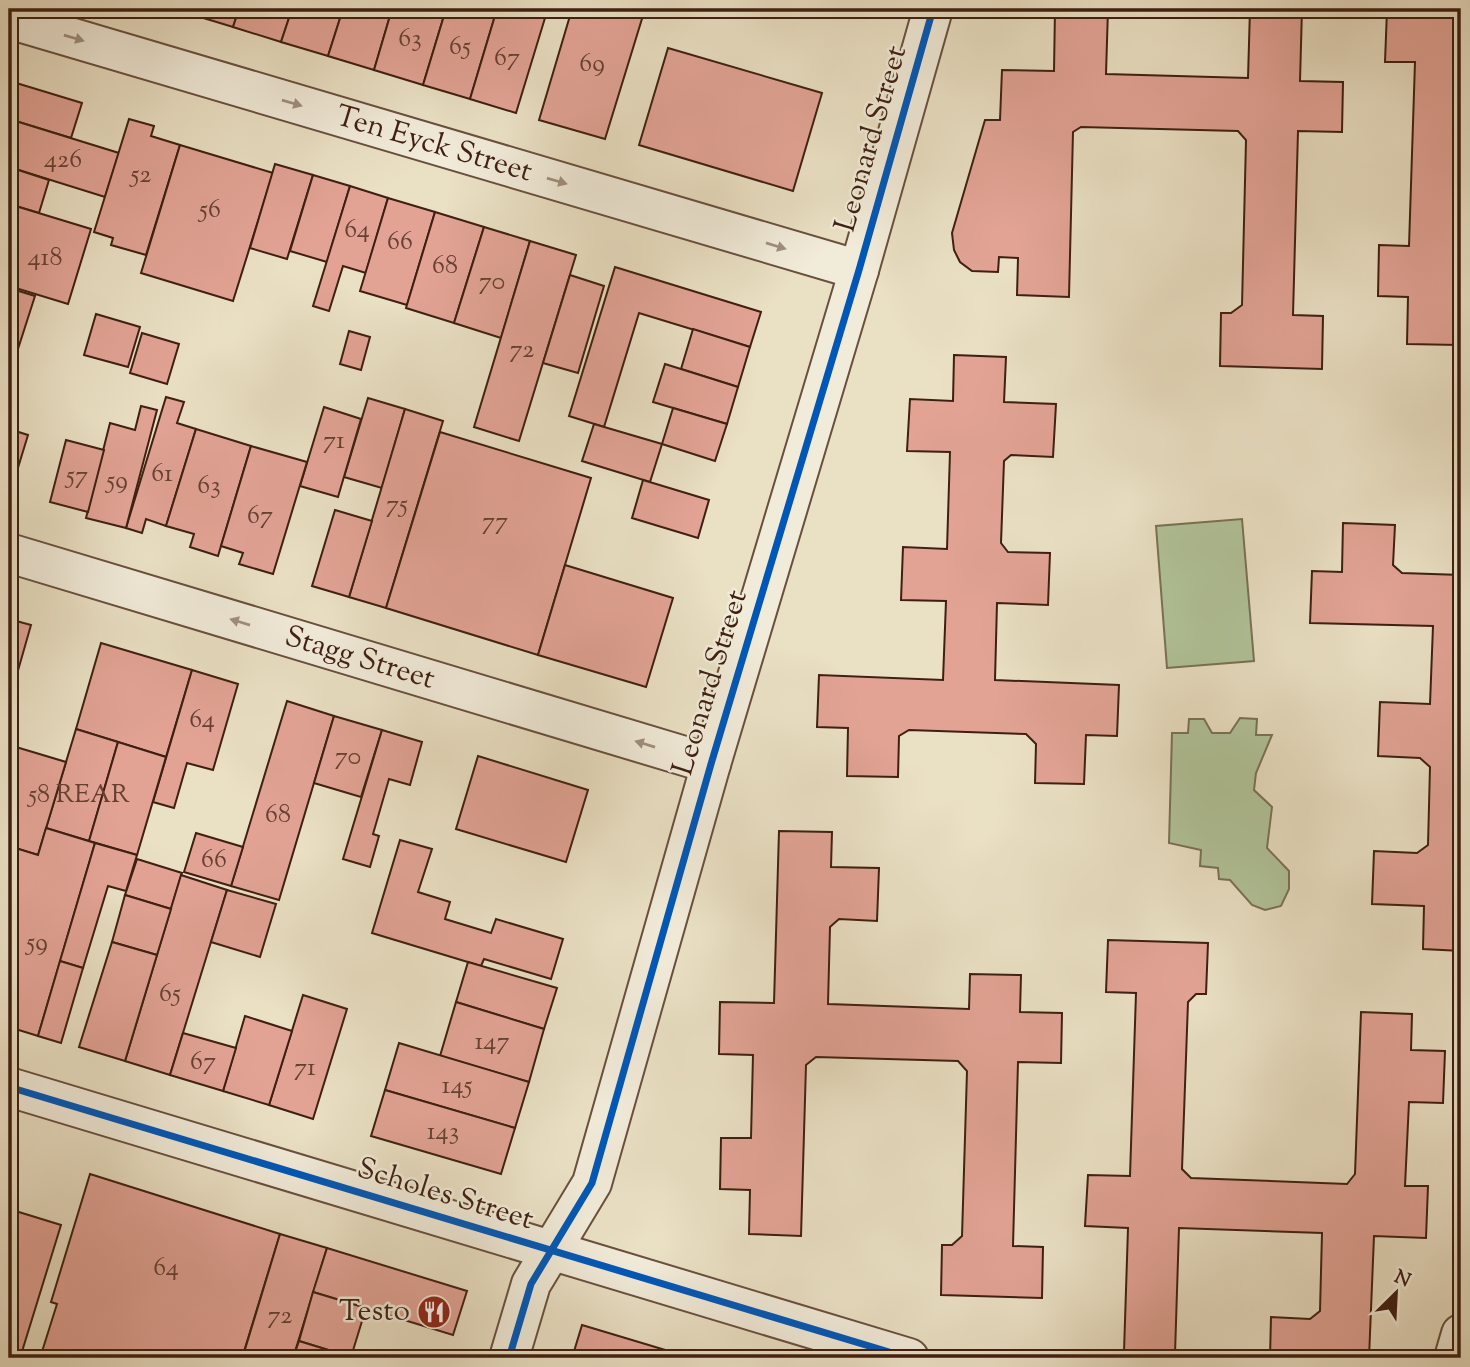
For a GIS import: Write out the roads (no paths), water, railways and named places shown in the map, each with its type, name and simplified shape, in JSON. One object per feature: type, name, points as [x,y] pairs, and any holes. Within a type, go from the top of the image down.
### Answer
[{"type":"street","name":"Leonard Street","points":[[509,1358],[531,1284],[592,1183],[710,764],[859,270],[933,9]]},
{"type":"street","name":"Ten Eyck Street","points":[[9,19],[859,270]]},
{"type":"street","name":"Stagg Street","points":[[9,552],[710,764]]},
{"type":"street","name":"Scholes Street","points":[[9,1087],[909,1358]]},
{"type":"street","points":[[1454,1358],[1461,1334]]},
{"type":"place","name":"Testo","points":[[434,1312]]}]
